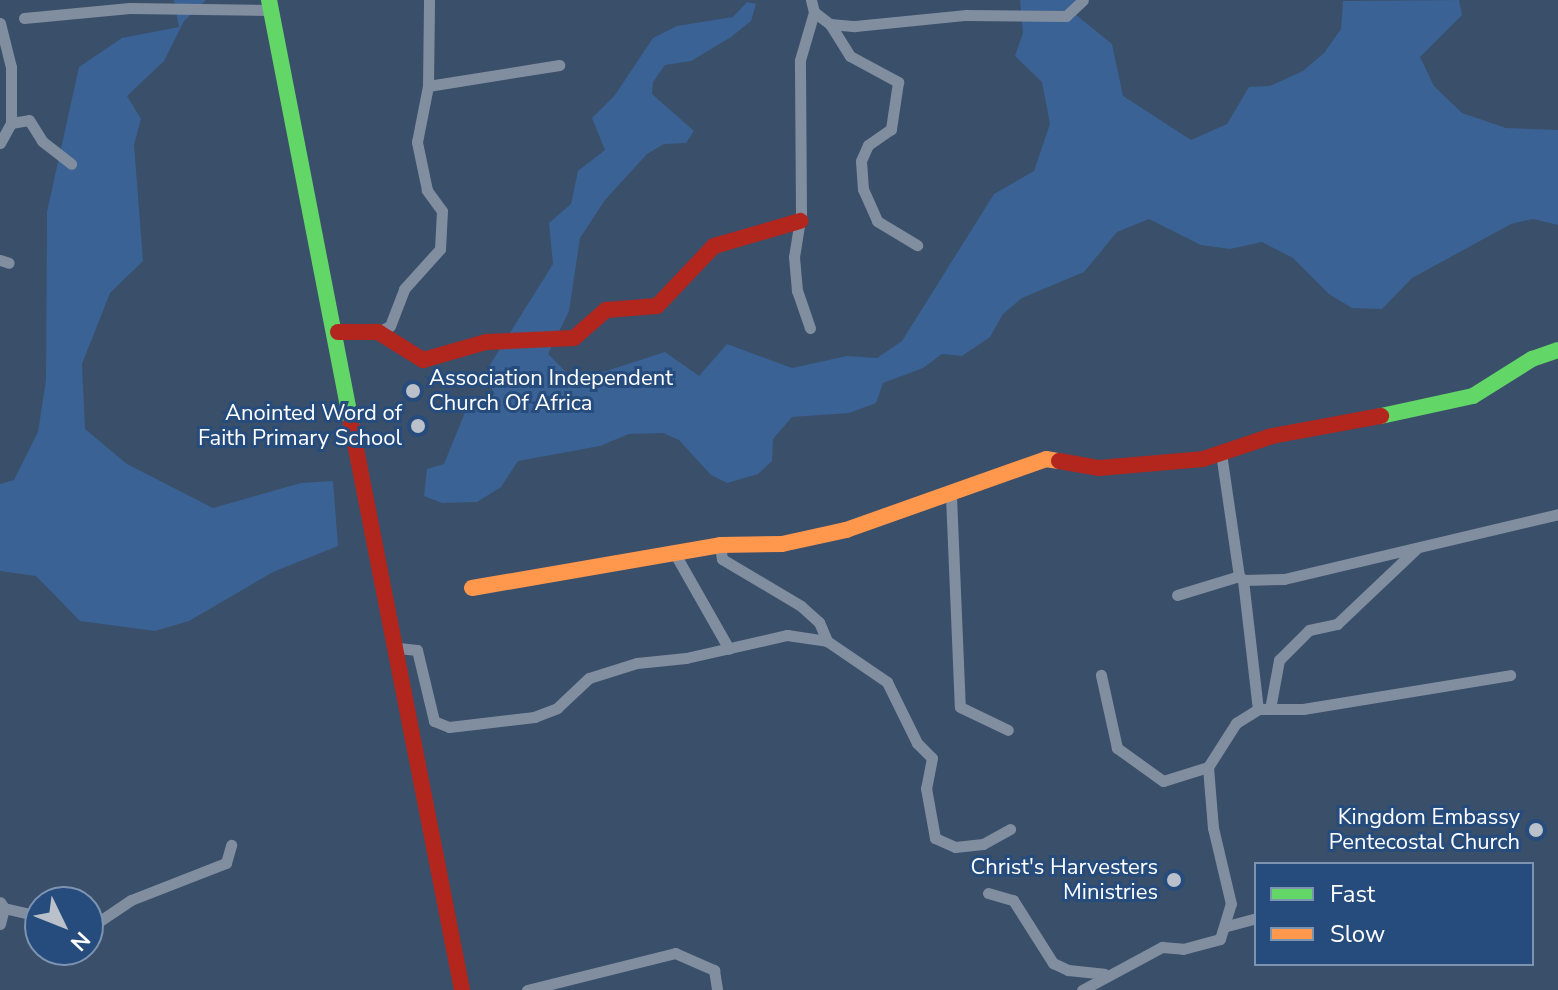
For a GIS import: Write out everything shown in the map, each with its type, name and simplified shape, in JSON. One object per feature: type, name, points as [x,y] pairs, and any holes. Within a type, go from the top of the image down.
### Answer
[{"type":"street","points":[[66,14],[80,0]]},
{"type":"street","points":[[338,332],[378,332],[390,326],[404,289],[440,249],[442,211],[427,190],[417,142],[428,86],[429,0]]},
{"type":"street","points":[[830,24],[1066,16],[1083,0]]},
{"type":"street","points":[[24,18],[130,8],[269,5],[338,332],[462,990]]},
{"type":"street","points":[[812,6],[830,24],[850,56],[898,82],[891,129],[868,145],[861,161],[863,189],[877,221],[917,245]]},
{"type":"street","points":[[810,328],[796,280],[800,221],[800,60],[812,6]]},
{"type":"street","points":[[0,23],[11,67],[11,123],[0,143]]},
{"type":"street","points":[[428,86],[559,65]]},
{"type":"street","points":[[11,123],[29,120],[42,141],[71,164]]},
{"type":"street","points":[[378,332],[423,360],[486,342],[574,338],[606,310],[657,306],[714,246],[800,221]]},
{"type":"street","points":[[472,588],[720,545],[782,544],[846,530],[951,496],[1046,459],[1099,468],[1160,465],[1221,453],[1272,436],[1315,432],[1337,422],[1421,410],[1473,396],[1532,359],[1558,350]]},
{"type":"street","points":[[1221,453],[1264,709]]},
{"type":"street","points":[[951,496],[960,707],[1008,730]]},
{"type":"street","points":[[1177,595],[1241,578],[1284,579],[1558,514]]},
{"type":"street","points":[[720,545],[722,559],[801,606],[819,622],[827,641]]},
{"type":"street","points":[[1264,709],[1279,660],[1309,630],[1337,624],[1362,604],[1416,549]]},
{"type":"street","points":[[675,554],[729,649]]},
{"type":"street","points":[[398,648],[417,650],[434,721],[449,727],[534,717],[557,708],[589,678],[604,672],[787,635],[827,641],[887,682],[917,743],[932,758],[926,788],[935,838],[955,847],[983,844],[1010,829]]},
{"type":"street","points":[[1101,675],[1117,748],[1163,781],[1208,767]]},
{"type":"street","points":[[1082,990],[1105,974],[1162,947],[1183,949],[1220,939],[1227,926],[1231,894],[1213,828],[1208,767],[1236,723],[1264,709],[1303,709],[1510,675]]},
{"type":"street","points":[[104,918],[131,900],[226,863],[231,845]]},
{"type":"street","points":[[988,893],[1013,900],[1053,963],[1068,970],[1105,974]]},
{"type":"street","points":[[0,924],[2,905],[24,911]]},
{"type":"street","points":[[1227,926],[1254,919]]},
{"type":"street","points":[[527,990],[563,977],[675,953],[714,970],[717,990]]},
{"type":"shaded area","points":[[174,0],[206,0],[184,21],[164,61],[127,96],[141,119],[134,145],[143,261],[110,293],[82,364],[85,429],[127,464],[213,508],[301,483],[333,481],[338,546],[273,572],[189,621],[155,631],[80,621],[36,576],[0,571],[0,484],[14,480],[38,432],[46,380],[47,212],[79,67],[122,38],[179,27]]},
{"type":"shaded area","points":[[1020,0],[1076,0],[1075,14],[1112,44],[1123,96],[1191,140],[1227,124],[1249,87],[1270,86],[1303,71],[1324,53],[1341,29],[1343,1],[1459,0],[1462,15],[1420,57],[1434,86],[1462,113],[1506,128],[1558,130],[1558,225],[1533,219],[1511,224],[1412,278],[1382,309],[1352,308],[1329,294],[1293,258],[1262,242],[1230,249],[1201,245],[1149,219],[1117,232],[1084,272],[1022,298],[1003,314],[990,337],[962,356],[942,354],[923,368],[883,383],[876,403],[849,413],[792,417],[773,439],[772,461],[758,474],[727,483],[711,475],[679,440],[663,433],[629,434],[600,446],[518,461],[501,487],[477,502],[442,503],[424,496],[427,469],[444,464],[466,410],[495,394],[483,376],[553,264],[549,223],[571,204],[578,171],[605,150],[592,118],[615,95],[653,38],[677,26],[733,17],[747,2],[756,4],[751,21],[731,37],[691,61],[665,65],[653,82],[652,94],[694,131],[686,143],[664,144],[647,154],[605,200],[580,238],[569,311],[548,354],[570,376],[597,374],[665,352],[699,376],[727,344],[792,368],[847,356],[877,358],[902,341],[994,194],[1034,171],[1050,124],[1042,82],[1015,56],[1023,33]]},
{"type":"traffic: fast","points":[[269,0],[351,423]]},
{"type":"traffic: fast","points":[[1381,416],[1473,396],[1532,359],[1558,350]]},
{"type":"traffic: slow","points":[[472,588],[720,545],[782,544],[846,530],[1046,459],[1059,461]]},
{"type":"traffic: jam","points":[[338,332],[378,332],[423,360],[486,342],[574,338],[606,310],[657,306],[714,246],[800,221]]},
{"type":"traffic: jam","points":[[1059,461],[1099,468],[1203,459],[1272,436],[1381,416]]},
{"type":"traffic: jam","points":[[351,423],[462,990]]},
{"type":"place","name":"Association Independent Church Of Africa","points":[[413,391]]},
{"type":"place","name":"Anointed Word of Faith Primary School","points":[[418,426]]},
{"type":"place","name":"Kingdom Embassy Pentecostal Church","points":[[1536,830]]},
{"type":"place","name":"Christ's Harvesters Ministries","points":[[1174,880]]}]
